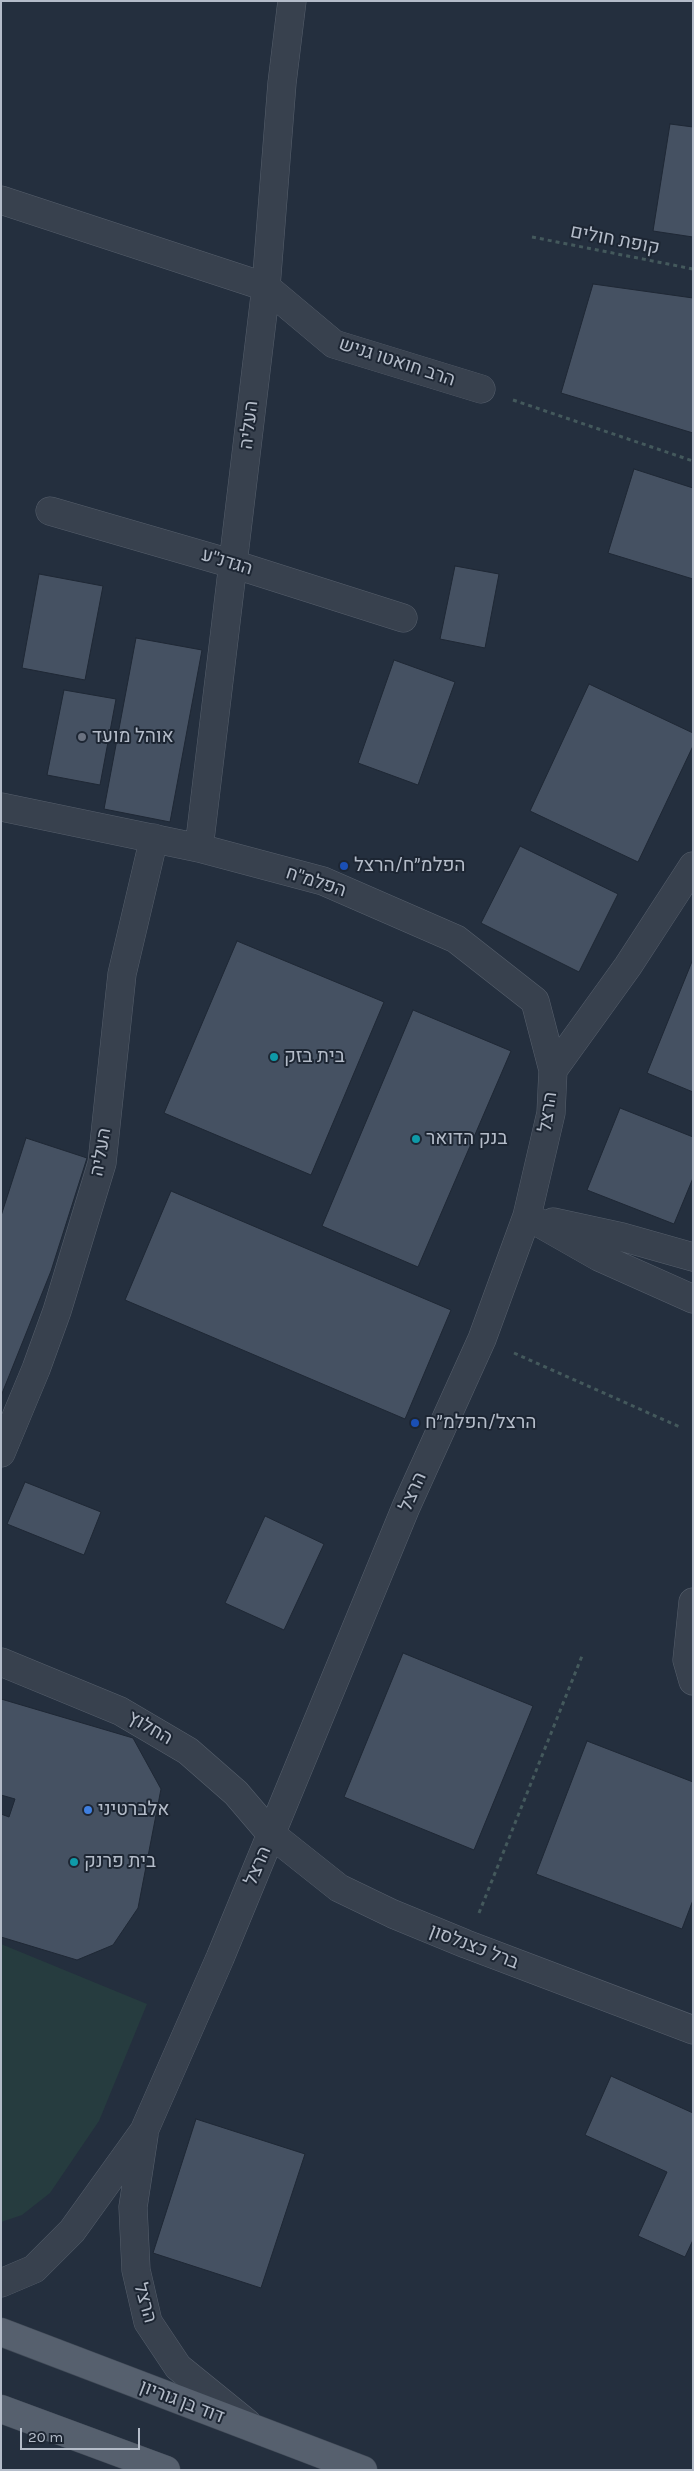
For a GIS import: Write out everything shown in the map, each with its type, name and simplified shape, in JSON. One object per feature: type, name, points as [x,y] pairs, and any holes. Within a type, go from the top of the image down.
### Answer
[{"type":"main road","name":"דוד בן גוריון","points":[[1,2332],[363,2470]]},
{"type":"main road","points":[[1,2409],[166,2470]]},
{"type":"street","name":"העליה","points":[[199,848],[266,287],[282,83],[292,1]]},
{"type":"street","name":"הרב חואטו גניש","points":[[1,200],[266,287],[334,344],[481,389]]},
{"type":"street","name":"הגדנ\"ע","points":[[50,511],[232,564],[403,618]]},
{"type":"street","name":"הפלמ\"ח","points":[[1,807],[199,848],[323,881],[456,938],[535,1001],[554,1070]]},
{"type":"street","name":"העליה","points":[[1,1453],[54,1320],[102,1163],[122,974],[154,838]]},
{"type":"street","name":"הרצל","points":[[1,2283],[34,2269],[72,2231],[144,2131],[271,1834],[406,1507],[482,1339],[527,1216],[551,1113],[554,1070],[628,966],[693,866]]},
{"type":"street","points":[[527,1216],[622,1237],[693,1257]]},
{"type":"street","points":[[527,1216],[599,1257],[693,1299]]},
{"type":"street","points":[[693,1602],[687,1660],[693,1681]]},
{"type":"street","name":"החלוץ","points":[[1,1662],[120,1711],[188,1751],[236,1793],[271,1834]]},
{"type":"street","name":"ברל כצנלסון","points":[[271,1834],[339,1888],[393,1914],[466,1944],[693,2030]]},
{"type":"street","name":"הרצל","points":[[144,2131],[133,2207],[136,2270],[148,2322],[178,2367],[256,2430]]},
{"type":"path","name":"קופת חולים","points":[[532,237],[693,269]]},
{"type":"path","name":"הרב חואטו גניש","points":[[481,389],[693,461]]},
{"type":"path","points":[[482,1339],[680,1427]]},
{"type":"path","points":[[466,1944],[582,1656]]},
{"type":"green space","points":[[1,1944],[147,2004],[99,2121],[50,2193],[22,2215],[1,2222]]},
{"type":"building","points":[[670,124],[693,127],[693,237],[653,231]]},
{"type":"building","points":[[593,284],[693,298],[693,433],[561,393]]},
{"type":"building","points":[[634,469],[693,488],[693,579],[608,553]]},
{"type":"building","points":[[455,566],[499,574],[485,648],[440,639]]},
{"type":"building","points":[[39,574],[103,586],[85,680],[22,668]]},
{"type":"building","points":[[136,638],[202,650],[170,822],[104,809]]},
{"type":"building","points":[[394,660],[455,682],[418,785],[358,763]]},
{"type":"building","points":[[589,684],[693,733],[693,746],[638,862],[530,811]]},
{"type":"building","name":"אוהל מועד","points":[[64,690],[116,699],[100,785],[47,775]]},
{"type":"building","points":[[520,846],[618,894],[579,972],[481,923]]},
{"type":"building","name":"בית בזק","points":[[237,941],[384,1002],[311,1175],[164,1113]]},
{"type":"building","points":[[693,959],[693,1092],[647,1073]]},
{"type":"building","name":"בנק הדואר","points":[[413,1010],[511,1051],[418,1267],[322,1226]]},
{"type":"building","points":[[620,1108],[693,1137],[693,1178],[674,1224],[587,1190]]},
{"type":"building","points":[[26,1138],[87,1158],[51,1271],[1,1396],[1,1216]]},
{"type":"building","points":[[171,1191],[451,1310],[405,1419],[125,1300]]},
{"type":"building","points":[[25,1482],[101,1512],[84,1555],[7,1524]]},
{"type":"building","points":[[265,1516],[324,1544],[284,1630],[225,1603]]},
{"type":"building","points":[[403,1653],[533,1706],[474,1850],[344,1797]]},
{"type":"building","name":"בית פרנק","points":[[1,1699],[133,1738],[161,1789],[138,1908],[113,1945],[77,1960],[1,1937],[1,1814],[9,1817],[15,1799],[1,1795]]},
{"type":"building","points":[[587,1741],[693,1782],[693,1900],[682,1929],[536,1874]]},
{"type":"building","points":[[611,2076],[693,2113],[693,2240],[685,2257],[638,2236],[667,2172],[585,2135]]},
{"type":"building","points":[[196,2119],[305,2154],[261,2288],[153,2253]]},
{"type":"place","name":"אוהל מועד","points":[[82,737]]},
{"type":"place","name":"הפלמ״ח/הרצל","points":[[344,866]]},
{"type":"place","name":"בית בזק","points":[[274,1057]]},
{"type":"place","name":"בנק הדואר","points":[[416,1139]]},
{"type":"place","name":"הרצל/הפלמ״ח","points":[[415,1423]]},
{"type":"place","name":"אלברטיני","points":[[88,1810]]},
{"type":"place","name":"בית פרנק","points":[[74,1862]]}]
